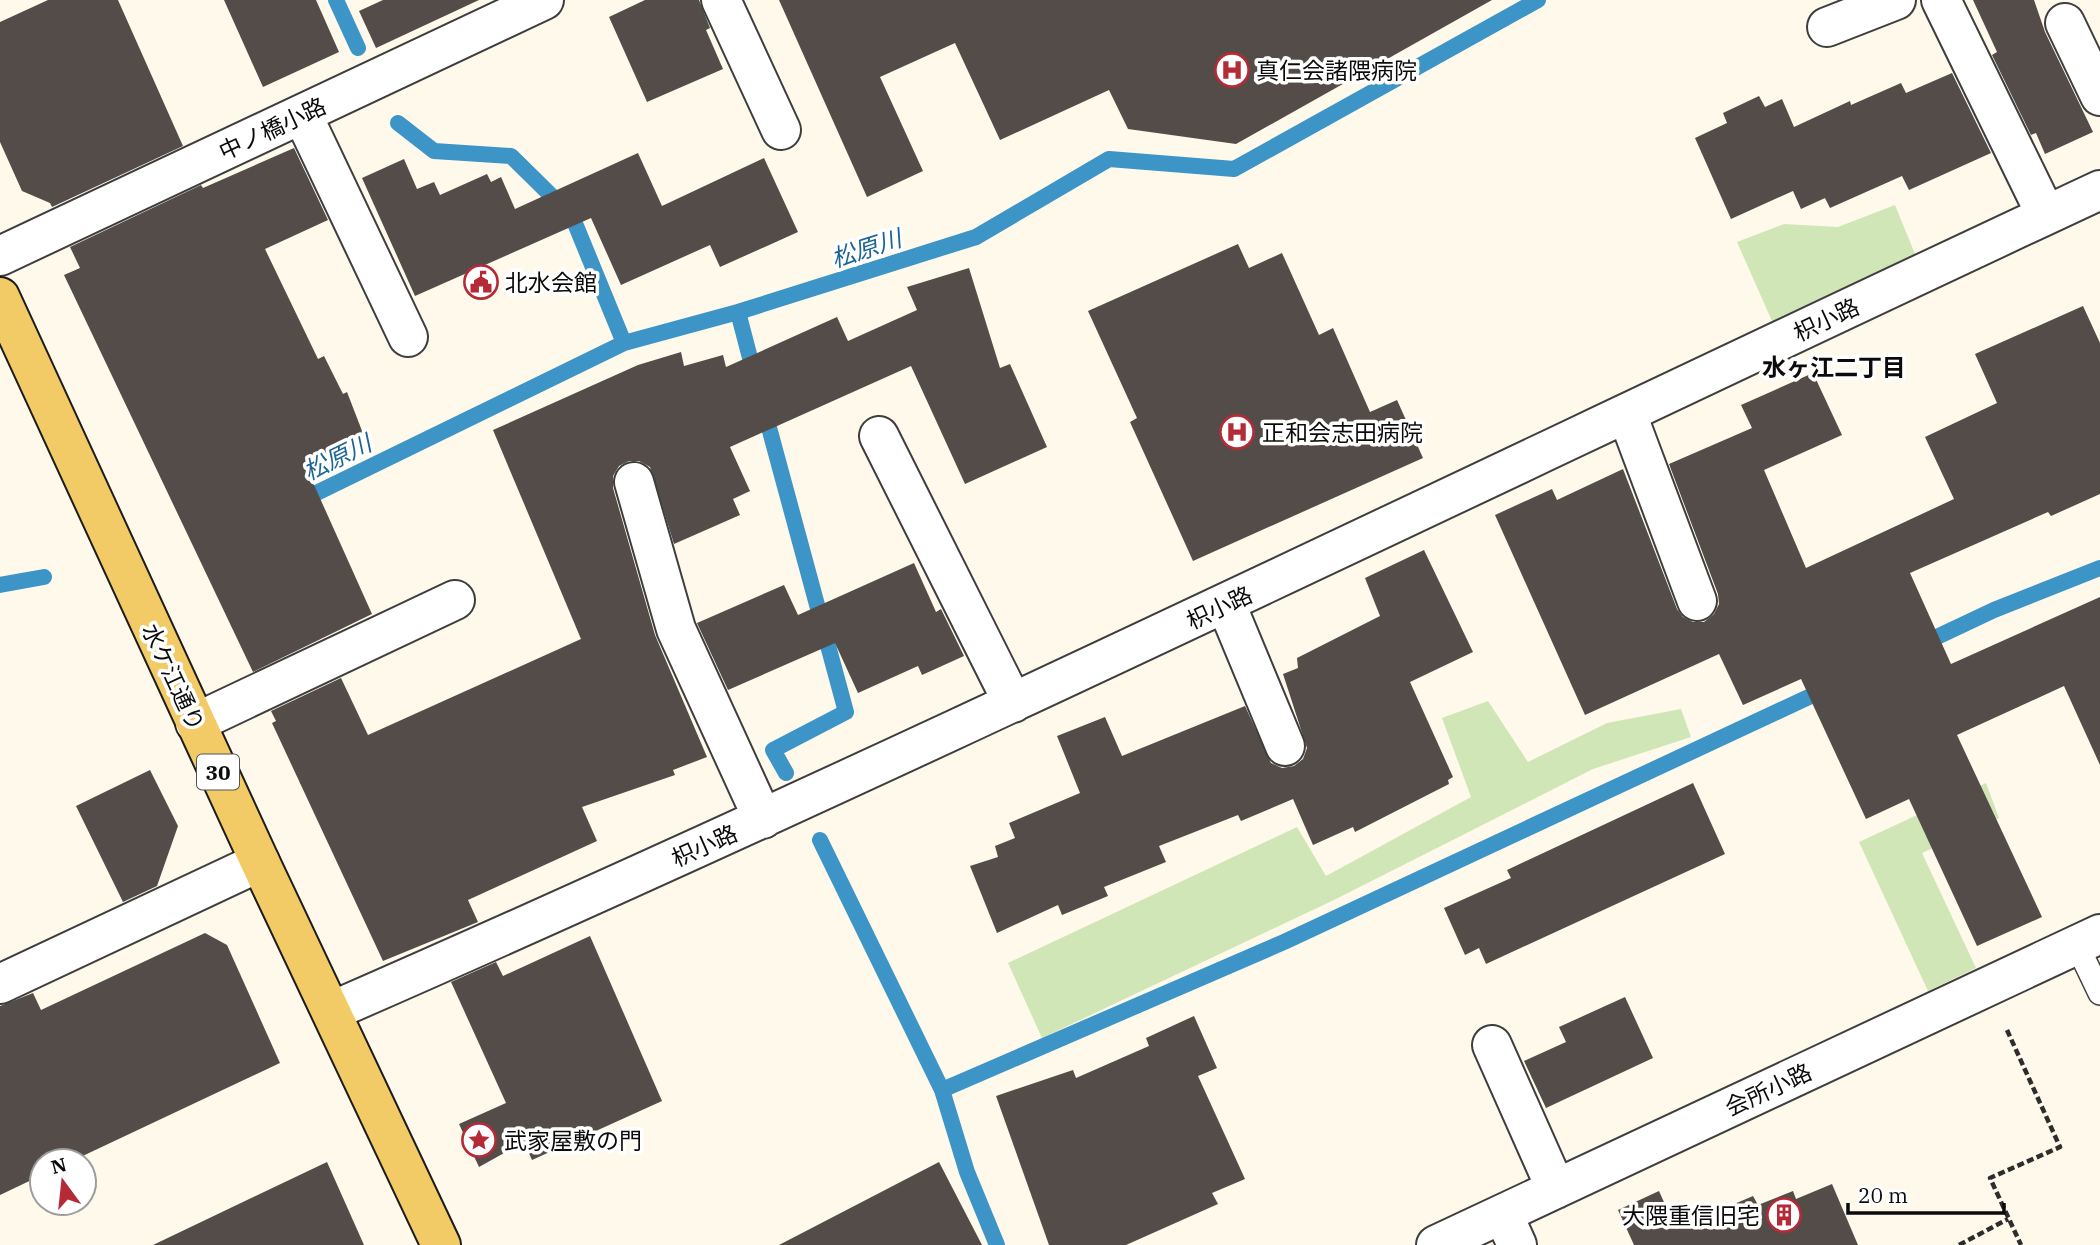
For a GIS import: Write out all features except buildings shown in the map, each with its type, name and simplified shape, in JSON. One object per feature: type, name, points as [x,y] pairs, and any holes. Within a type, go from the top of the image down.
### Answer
[{"type":"main road","name":"水ケ江通り","points":[[0,297],[195,723],[441,1245]]},
{"type":"street","name":"中ノ橋小路","points":[[0,256],[544,0]]},
{"type":"street","points":[[721,0],[781,130]]},
{"type":"street","points":[[1827,27],[1896,0]]},
{"type":"street","points":[[1941,0],[2046,215]]},
{"type":"street","points":[[2065,23],[2100,96]]},
{"type":"street","points":[[302,114],[408,337]]},
{"type":"street","name":"枳小路","points":[[332,1011],[763,819],[1013,703],[2100,190]]},
{"type":"street","points":[[1627,414],[1697,601]]},
{"type":"street","points":[[879,436],[1013,703]]},
{"type":"street","points":[[634,482],[676,629],[763,819]]},
{"type":"street","points":[[195,723],[455,600]]},
{"type":"street","points":[[1226,604],[1285,746]]},
{"type":"street","points":[[0,984],[260,862]]},
{"type":"street","name":"会所小路","points":[[1436,1245],[1510,1229],[1556,1189],[2088,939]]},
{"type":"street","points":[[1492,1045],[1556,1189]]},
{"type":"lane","points":[[2088,939],[2100,993]]},
{"type":"path","points":[[1987,987],[2060,1147],[1990,1178],[2021,1245]]},
{"type":"path","points":[[1959,1245],[2008,1219]]},
{"type":"green space","points":[[1895,205],[1915,254],[1772,321],[1737,242],[1784,224],[1838,227]]},
{"type":"green space","points":[[1488,701],[1528,762],[1607,723],[1681,709],[1691,737],[1593,769],[1334,900],[1042,1038],[1008,963],[1297,827],[1326,876],[1471,797],[1442,718]]},
{"type":"green space","points":[[1986,783],[1999,818],[1922,853],[1976,968],[1928,991],[1859,842]]},
{"type":"waterway","points":[[336,0],[358,48]]},
{"type":"waterway","name":"松原川","points":[[298,502],[624,343],[738,312],[976,237],[1109,159],[1234,169],[1538,0]]},
{"type":"waterway","points":[[398,123],[434,151],[511,156],[572,216],[624,343]]},
{"type":"waterway","points":[[738,312],[755,377]]},
{"type":"waterway","points":[[764,409],[846,712],[773,750],[786,773]]},
{"type":"waterway","points":[[1922,644],[1994,610],[2100,568]]},
{"type":"waterway","name":"松原川","points":[[0,585],[44,577]]},
{"type":"waterway","points":[[942,1090],[1284,942],[1828,688]]},
{"type":"waterway","points":[[820,840],[942,1090],[967,1172],[997,1245]]},
{"type":"place","name":"真仁会諸隈病院","points":[[1232,70]]},
{"type":"place","name":"北水会館","points":[[481,282]]},
{"type":"place","name":"正和会志田病院","points":[[1237,432]]},
{"type":"place","name":"武家屋敷の門","points":[[479,1140]]},
{"type":"place","name":"大隈重信旧宅","points":[[1784,1215]]},
{"type":"district","name":"水ヶ江二丁目","points":[[1834,367]]}]
